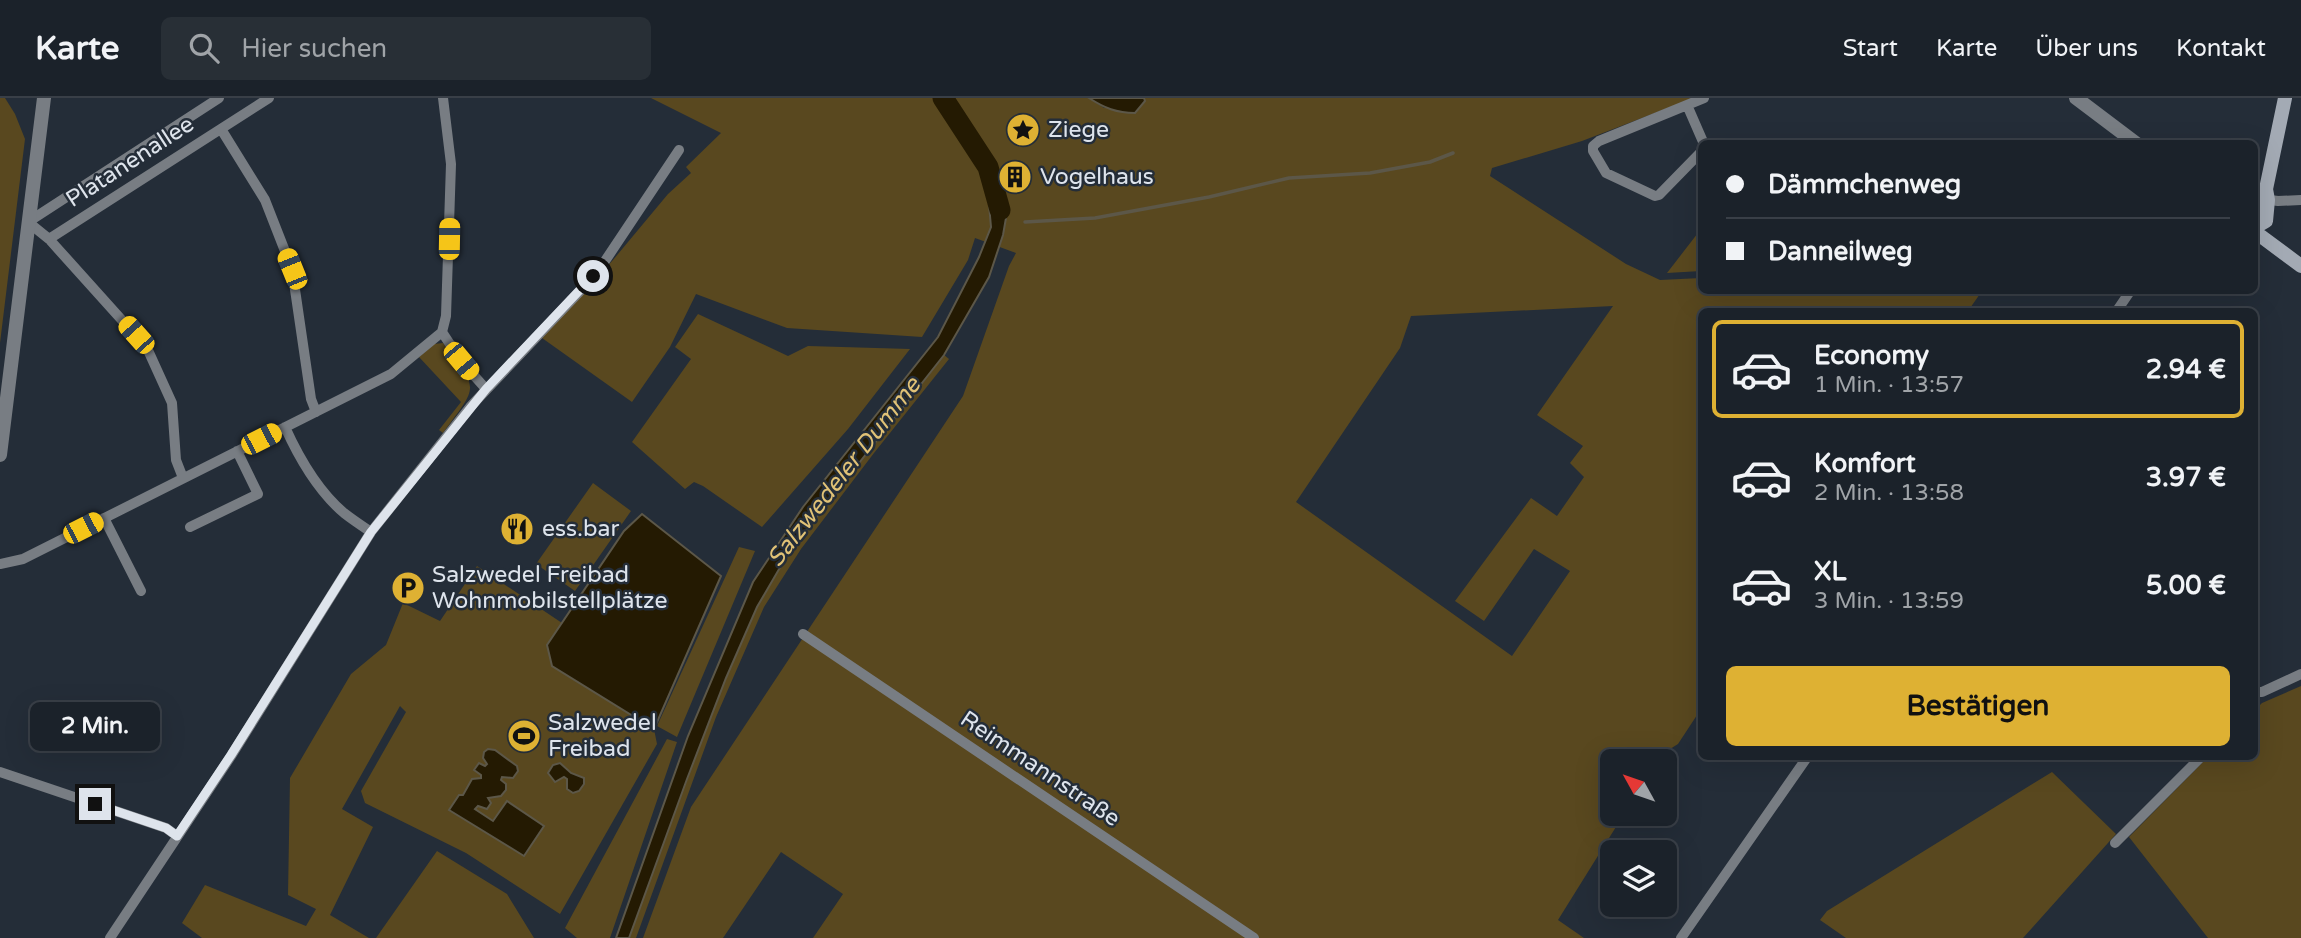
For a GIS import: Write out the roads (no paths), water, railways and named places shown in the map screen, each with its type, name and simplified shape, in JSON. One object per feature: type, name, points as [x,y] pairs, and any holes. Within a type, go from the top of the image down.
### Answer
[{"type":"main road","points":[[2258,226],[2266,221],[2262,198],[2285,98]]},
{"type":"main road","points":[[2258,232],[2301,266]]},
{"type":"street","points":[[0,456],[44,98]]},
{"type":"street","name":"Platanenallee","points":[[28,222],[219,98]]},
{"type":"street","name":"Platanenallee","points":[[49,239],[269,98]]},
{"type":"street","points":[[0,564],[23,559],[391,374],[442,332],[446,316],[451,164],[443,98]]},
{"type":"street","points":[[1698,155],[1659,195],[1650,196],[1606,173],[1593,151],[1593,146],[1599,141],[1704,98]]},
{"type":"street","points":[[2076,98],[2132,140]]},
{"type":"street","points":[[1686,105],[1702,140]]},
{"type":"street","points":[[221,129],[265,200],[292,269],[311,399],[316,412]]},
{"type":"street","points":[[110,938],[253,721],[371,532],[486,389],[603,264],[679,150]]},
{"type":"street","points":[[2262,198],[2301,200]]},
{"type":"street","points":[[28,222],[49,239],[147,348],[172,403],[176,460],[183,478]]},
{"type":"street","points":[[442,332],[461,361],[486,389]]},
{"type":"street","points":[[285,427],[301,459],[324,491],[346,514],[371,532]]},
{"type":"street","points":[[190,527],[258,494],[237,451]]},
{"type":"street","points":[[104,518],[141,591]]},
{"type":"street","name":"Reimmannstraße","points":[[803,635],[1254,938]]},
{"type":"street","points":[[2258,693],[2301,674]]},
{"type":"street","points":[[1681,938],[1805,760]]},
{"type":"street","points":[[2115,843],[2198,760]]},
{"type":"street","points":[[0,772],[166,828],[177,836]]},
{"type":"water","points":[[1089,98],[1144,98],[1145,101],[1135,113],[1128,113],[1100,105]]},
{"type":"water","name":"Salzwedeler Dumme","points":[[997,181],[1006,218],[989,277],[944,355],[789,552],[757,607],[726,678],[629,938],[616,938],[688,736],[753,582],[803,507],[938,337],[979,257],[991,227],[988,193]]},
{"type":"water","points":[[642,514],[721,576],[654,729],[552,666],[547,645],[624,531]]},
{"type":"water","points":[[488,749],[495,750],[517,766],[518,771],[513,778],[502,777],[506,790],[501,796],[488,798],[491,803],[487,809],[478,806],[475,809],[493,821],[507,801],[544,826],[524,856],[449,810],[459,795],[463,795],[472,779],[481,778],[474,770],[479,763],[485,766],[487,764],[483,758]]},
{"type":"water","points":[[560,763],[571,773],[584,778],[584,784],[579,791],[573,793],[567,789],[567,779],[564,777],[555,782],[548,773],[553,765]]},
{"type":"waterway","name":"Salzwedeler Dumme","points":[[943,98],[988,167],[1000,210]]},
{"type":"waterway","points":[[1025,222],[1095,218],[1209,197],[1289,178],[1370,173],[1430,162],[1453,153]]},
{"type":"place","name":"Ziege","points":[[1023,130]]},
{"type":"place","name":"Vogelhaus","points":[[1015,177]]},
{"type":"place","name":"ess.bar","points":[[517,529]]},
{"type":"place","name":"Salzwedel Freibad Wohnmobilstellplätze","points":[[408,588]]},
{"type":"place","name":"Salzwedel Freibad","points":[[524,736]]}]
